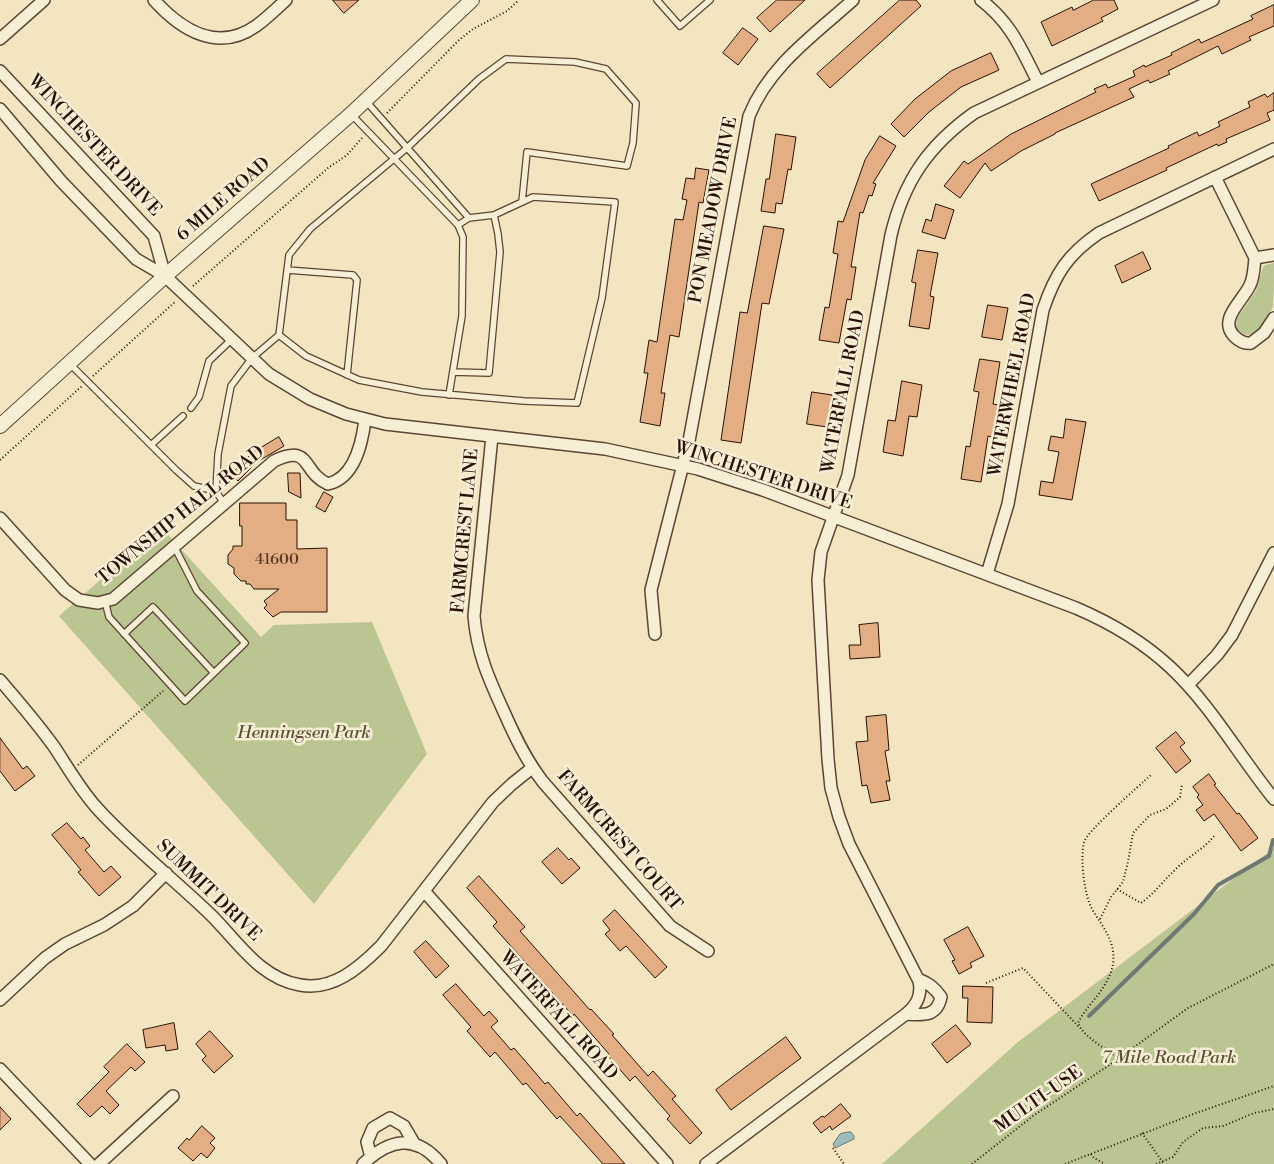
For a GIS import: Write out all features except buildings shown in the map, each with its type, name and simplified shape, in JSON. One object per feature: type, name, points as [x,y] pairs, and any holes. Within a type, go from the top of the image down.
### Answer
[{"type":"street","points":[[0,39],[44,0]]},
{"type":"street","points":[[154,0],[182,26],[198,34],[223,38],[233,36],[256,26],[286,0]]},
{"type":"street","name":"6 MILE ROAD","points":[[0,426],[165,276],[351,114],[472,0]]},
{"type":"street","name":"PON MEADOW DRIVE","points":[[655,634],[651,590],[690,431],[749,116],[760,93],[780,66],[853,0]]},
{"type":"street","points":[[982,0],[997,13],[1014,34],[1038,82]]},
{"type":"street","name":"WATERFALL ROAD","points":[[906,1014],[923,1015],[933,1012],[940,1005],[941,997],[930,984],[918,979],[849,844],[838,817],[831,788],[828,759],[818,580],[821,552],[848,475],[891,235],[897,212],[906,190],[926,157],[958,125],[987,106],[1213,0]]},
{"type":"street","name":"WINCHESTER DRIVE","points":[[0,71],[154,236],[165,276]]},
{"type":"street","name":"WINCHESTER DRIVE","points":[[0,109],[61,181],[136,260],[165,276],[269,374],[292,389],[328,407],[365,420],[411,428],[605,449],[682,465],[763,490],[1076,608],[1114,626],[1151,650],[1188,685],[1274,799]]},
{"type":"street","name":"WATERWHEEL ROAD","points":[[986,574],[1008,504],[1043,310],[1058,273],[1076,251],[1099,233],[1274,149]]},
{"type":"street","points":[[1215,178],[1255,258],[1251,283],[1246,294],[1228,320],[1230,332],[1242,342],[1252,343],[1260,337],[1274,318]]},
{"type":"street","points":[[1255,258],[1274,254]]},
{"type":"street","name":"TOWNSHIP HALL ROAD","points":[[0,518],[65,590],[80,600],[98,603],[113,599],[274,461],[286,455],[297,455],[304,458],[319,480],[328,484],[344,476],[359,449],[365,420]]},
{"type":"street","name":"FARMCREST LANE","points":[[492,436],[475,603],[476,634],[486,674],[532,768]]},
{"type":"street","points":[[1188,685],[1217,655],[1232,636],[1274,552]]},
{"type":"street","name":"SUMMIT DRIVE","points":[[0,680],[31,717],[95,806],[120,832],[212,916],[263,969],[288,982],[312,986],[322,986],[338,980],[366,961],[381,946],[494,802],[532,768]]},
{"type":"street","name":"FARMCREST COURT","points":[[532,768],[670,926],[708,951]]},
{"type":"street","points":[[0,1000],[45,958],[65,944],[122,914],[146,894],[166,873]]},
{"type":"street","name":"WATERFALL ROAD","points":[[424,891],[667,1164]]},
{"type":"street","points":[[706,1164],[906,1014],[914,1007],[920,996],[918,979]]},
{"type":"street","points":[[0,1069],[90,1164]]},
{"type":"street","points":[[99,1164],[173,1096]]},
{"type":"street","points":[[367,1160],[367,1142],[373,1128],[390,1118],[404,1126],[416,1145]]},
{"type":"street","points":[[367,1160],[386,1146],[403,1143],[416,1145],[427,1151],[441,1164]]},
{"type":"lane","points":[[657,0],[680,26],[710,0]]},
{"type":"lane","points":[[224,504],[216,491],[218,454],[231,386],[252,358],[279,335],[289,255],[310,229],[407,148],[479,79],[506,59],[575,62],[606,69],[636,103],[633,143],[627,166],[526,152],[522,202]]},
{"type":"lane","points":[[365,100],[469,218]]},
{"type":"lane","points":[[351,114],[458,226],[463,237],[462,316],[450,395]]},
{"type":"lane","points":[[279,335],[306,356],[359,380],[422,392],[450,395],[577,403],[602,298],[615,202],[533,197],[494,215],[469,218],[458,226]]},
{"type":"lane","points":[[453,372],[490,373],[500,252],[494,215]]},
{"type":"lane","points":[[287,270],[353,275],[357,280],[347,375]]},
{"type":"lane","points":[[191,408],[199,397],[209,361],[232,339]]},
{"type":"lane","points":[[69,364],[194,486],[216,491]]},
{"type":"lane","points":[[151,445],[182,416]]},
{"type":"lane","points":[[105,601],[108,617],[185,700],[245,643],[197,591],[174,546]]},
{"type":"lane","points":[[124,634],[153,607],[214,673]]},
{"type":"path","points":[[382,119],[459,40],[473,29],[507,11],[519,0]]},
{"type":"path","points":[[0,460],[184,294],[328,168],[347,155],[368,131]]},
{"type":"path","points":[[70,772],[170,684]]},
{"type":"path","points":[[1080,1028],[1078,1023],[1101,991],[1113,965],[1113,950],[1109,934],[1092,909],[1085,888],[1083,867],[1084,840],[1096,826],[1151,775]]},
{"type":"path","points":[[1100,919],[1123,882],[1133,832],[1150,816],[1166,809],[1180,797],[1182,784]]},
{"type":"path","points":[[1117,889],[1141,903],[1174,870],[1192,854],[1207,845],[1214,836]]},
{"type":"path","name":"MULTI-USE","points":[[972,1164],[1033,1116],[1119,1059],[1188,1008],[1274,964]]},
{"type":"path","points":[[986,983],[1023,968],[1087,1035],[1119,1059]]},
{"type":"path","points":[[1066,1164],[1196,1113],[1274,1086]]},
{"type":"path","points":[[1156,1164],[1163,1163],[1173,1157],[1183,1142],[1203,1128],[1223,1126],[1254,1112],[1274,1109]]},
{"type":"path","points":[[1142,1134],[1163,1163]]},
{"type":"path","points":[[833,1148],[844,1164]]},
{"type":"path","points":[[1090,1154],[1105,1164]]},
{"type":"green space","points":[[1274,263],[1274,298],[1272,309],[1255,333],[1248,335],[1242,333],[1237,325],[1237,318],[1256,291],[1263,267]]},
{"type":"green space","name":"Henningsen Park","points":[[161,527],[261,637],[274,625],[372,622],[427,754],[314,904],[59,616]]},
{"type":"green space","name":"7 Mile Road Park","points":[[1274,848],[1274,1164],[882,1164],[1018,1042]]},
{"type":"water","points":[[851,1132],[854,1139],[835,1148],[833,1144],[840,1134]]},
{"type":"waterway","points":[[1089,1016],[1194,914],[1218,885],[1269,856],[1273,840]]}]
